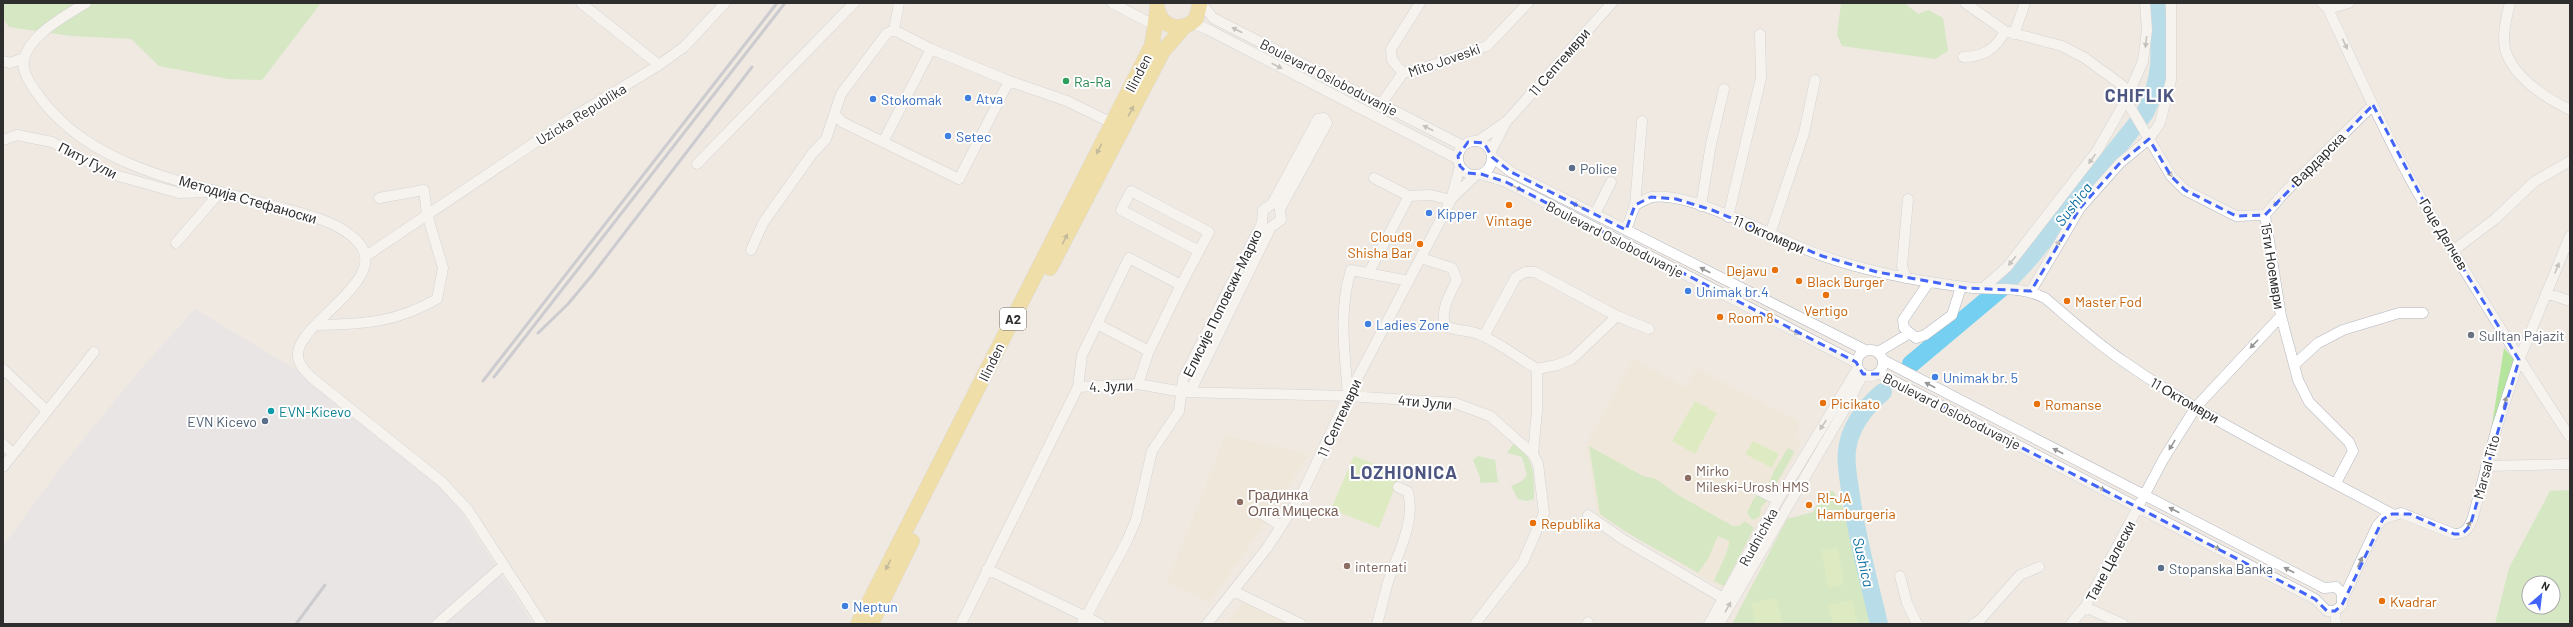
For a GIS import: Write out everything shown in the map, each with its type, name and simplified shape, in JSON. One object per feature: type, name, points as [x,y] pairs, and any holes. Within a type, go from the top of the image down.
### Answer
[{"type":"main road","name":"Ilinden","points":[[871,624],[1118,135],[1163,51],[1199,14],[1200,3]]},
{"type":"main road","points":[[1156,9],[1165,23],[1170,26],[1188,25]]},
{"type":"main road","name":"Ilinden","points":[[858,624],[1152,45],[1156,9]]},
{"type":"street","points":[[3,61],[10,63],[24,58],[36,38],[86,3]]},
{"type":"street","points":[[581,3],[659,64]]},
{"type":"street","name":"Uzicka Republika","points":[[366,256],[570,119],[684,47],[725,3]]},
{"type":"street","points":[[697,164],[854,3]]},
{"type":"street","points":[[894,30],[899,3]]},
{"type":"street","points":[[1112,3],[1156,9]]},
{"type":"street","name":"Boulevard Osloboduvanje","points":[[1200,3],[1213,18],[1462,146]]},
{"type":"street","points":[[1403,73],[1392,60],[1391,49],[1420,3]]},
{"type":"street","name":"Mito Joveski","points":[[1381,104],[1403,73],[1430,66],[1487,46],[1528,3]]},
{"type":"street","name":"11 Септември","points":[[1478,141],[1507,121],[1612,3]]},
{"type":"street","points":[[1965,3],[2010,33],[2062,46],[2085,58],[2123,86],[2126,100],[2171,176],[2185,190],[2236,216],[2265,215]]},
{"type":"street","points":[[1963,57],[1978,57],[1990,51],[2010,33],[2025,3]]},
{"type":"street","points":[[1988,288],[2062,199],[2097,151],[2126,100],[2143,61],[2147,30],[2145,3]]},
{"type":"street","points":[[2031,291],[2080,208],[2120,163],[2149,139],[2160,123],[2171,80],[2171,3]]},
{"type":"street","points":[[2325,6],[2348,3]]},
{"type":"street","points":[[2510,3],[2504,28],[2507,57],[2536,89],[2570,110]]},
{"type":"street","name":"Гоце Делчев","points":[[2325,6],[2373,105],[2432,217],[2454,250],[2519,360],[2570,437]]},
{"type":"street","name":"Boulevard Osloboduvanje","points":[[1188,25],[1207,29],[1459,163]]},
{"type":"street","points":[[894,30],[931,49],[1009,81],[1068,101],[1112,123]]},
{"type":"street","points":[[752,250],[763,224],[812,154],[826,139],[845,89],[887,33],[894,30]]},
{"type":"street","points":[[1728,217],[1761,78],[1760,34]]},
{"type":"street","points":[[883,142],[931,49]]},
{"type":"street","name":"Методија Стефаноски","points":[[24,58],[24,69],[40,98],[55,117],[73,131],[134,166],[220,192],[318,218],[357,240],[366,256]]},
{"type":"street","points":[[1770,234],[1804,134],[1815,80]]},
{"type":"street","points":[[835,114],[842,122],[959,178],[1009,81]]},
{"type":"street","points":[[1701,206],[1711,144],[1724,89]]},
{"type":"street","name":"Вардарска","points":[[2265,215],[2284,193],[2373,105]]},
{"type":"street","name":"Елисије Поповски-Марко","points":[[1084,620],[1126,543],[1136,520],[1152,451],[1179,411],[1183,392],[1183,378],[1262,223],[1263,210],[1272,204],[1318,119],[1324,118],[1327,123],[1280,209],[1281,220],[1271,228],[1194,384],[1183,392]]},
{"type":"street","name":"11 Септември","points":[[1491,154],[1507,121]]},
{"type":"street","points":[[1626,230],[1635,205],[1642,121]]},
{"type":"street","name":"Питу Гули","points":[[3,140],[17,135],[52,142],[108,173],[179,193],[220,192]]},
{"type":"street","points":[[1478,141],[1491,154],[1489,167],[1479,174],[1467,173],[1459,163],[1462,146],[1468,142],[1478,141]]},
{"type":"street","name":"Boulevard Osloboduvanje","points":[[1491,154],[1511,172],[1876,354],[2324,588],[2336,587],[2344,597]]},
{"type":"street","points":[[2454,250],[2495,219],[2534,182],[2570,162]]},
{"type":"street","name":"11 Септември","points":[[1207,624],[1281,526],[1319,461],[1348,396],[1451,200],[1459,163]]},
{"type":"street","name":"11 Септември","points":[[1451,200],[1479,174]]},
{"type":"street","name":"Boulevard Osloboduvanje","points":[[1479,174],[1506,182],[1872,376],[1878,373],[2318,601],[2326,610],[2335,611]]},
{"type":"street","points":[[1374,178],[1409,196],[1431,195],[1451,200]]},
{"type":"street","points":[[1595,214],[1611,182]]},
{"type":"street","points":[[317,325],[367,324],[414,312],[437,299],[443,268],[427,214],[424,190],[379,198]]},
{"type":"street","points":[[1138,384],[1149,351],[1199,251],[1208,232],[1131,191],[1121,210],[1199,251]]},
{"type":"street","points":[[176,243],[220,192]]},
{"type":"street","points":[[1369,272],[1409,196]]},
{"type":"street","name":"11 Октомври","points":[[1635,205],[1651,197],[1676,199],[1701,206],[1822,256],[1906,278],[1961,287],[2031,291],[2045,298],[2121,360],[2196,408],[2392,514]]},
{"type":"street","points":[[1906,278],[1902,266],[1908,199]]},
{"type":"street","name":"15ти Ноември","points":[[2265,215],[2281,316],[2298,380],[2309,402],[2351,446],[2353,451],[2336,483]]},
{"type":"street","name":"Marsal Tito","points":[[2392,514],[2410,514],[2447,532],[2462,534],[2468,530],[2519,360],[2570,236]]},
{"type":"street","points":[[366,256],[364,269],[354,284],[301,343],[298,355],[302,367],[312,378],[442,482],[468,510],[542,624]]},
{"type":"street","points":[[1078,387],[1082,355],[1129,258],[1181,286]]},
{"type":"street","points":[[1421,258],[1452,268],[1457,280],[1445,307],[1443,320],[1445,326],[1458,332],[1470,330],[1484,336],[1537,368],[1557,366],[1572,359],[1617,316]]},
{"type":"street","points":[[1348,396],[1343,316],[1345,290],[1352,270],[1369,272],[1409,281]]},
{"type":"street","points":[[1484,336],[1516,277],[1525,272],[1535,272],[1617,316],[1649,329]]},
{"type":"street","points":[[1929,282],[1903,320],[1904,328],[1920,338],[1952,315],[1961,287]]},
{"type":"street","points":[[2546,293],[2570,300]]},
{"type":"street","points":[[2294,365],[2318,344],[2343,330],[2399,313],[2423,313]]},
{"type":"street","name":"Тане Цалески","points":[[2072,624],[2085,607],[2164,458],[2196,408],[2281,316]]},
{"type":"street","points":[[1097,324],[1149,351]]},
{"type":"street","points":[[1878,373],[1882,369],[1876,354],[1910,333]]},
{"type":"street","points":[[3,467],[12,453],[46,410],[94,352]]},
{"type":"street","name":"Rudnichka","points":[[1719,624],[1846,407],[1859,368],[1859,355],[1876,354]]},
{"type":"street","points":[[1474,624],[1523,562],[1540,524],[1543,505],[1538,464],[1533,454],[1537,410],[1537,368]]},
{"type":"street","name":"Rudnichka","points":[[1709,624],[1778,500],[1859,368]]},
{"type":"street","points":[[3,369],[46,410]]},
{"type":"street","name":"4. Јули","points":[[987,569],[1078,387],[1138,384],[1183,392],[1348,396]]},
{"type":"street","name":"4ти Јули","points":[[1348,396],[1454,403],[1490,416],[1533,454]]},
{"type":"street","points":[[3,444],[12,453]]},
{"type":"street","points":[[2486,466],[2570,464]]},
{"type":"street","points":[[1377,624],[1407,521],[1410,499],[1408,492],[1398,487]]},
{"type":"street","points":[[1754,488],[1778,500]]},
{"type":"street","points":[[1259,512],[1281,526]]},
{"type":"street","points":[[2336,624],[2335,611],[2342,605],[2344,597],[2377,526],[2383,519],[2392,514]]},
{"type":"street","points":[[1588,515],[1624,540],[1723,598]]},
{"type":"street","points":[[437,624],[504,565]]},
{"type":"street","points":[[1973,624],[1987,614],[2020,575],[2039,567]]},
{"type":"street","points":[[961,624],[987,569],[1084,620],[1100,624]]},
{"type":"street","points":[[1900,576],[1907,603],[1917,624]]},
{"type":"street","points":[[1233,591],[1301,624]]},
{"type":"street","points":[[2085,607],[2123,624]]},
{"type":"highlighted area","points":[[2373,105],[2432,217],[2519,360],[2470,526],[2462,534],[2454,534],[2410,514],[2392,514],[2383,519],[2342,605],[2335,611],[2327,611],[2315,599],[1879,374],[1863,374],[1856,362],[1506,182],[1481,174],[1467,173],[1460,166],[1458,156],[1468,142],[1484,143],[1492,157],[1511,172],[1626,230],[1635,205],[1651,197],[1676,199],[1712,210],[1822,256],[1877,272],[1966,288],[2031,291],[2080,208],[2120,163],[2149,139],[2171,176],[2185,190],[2236,216],[2265,215]]},
{"type":"shaded area","points":[[195,309],[300,372],[420,465],[452,498],[533,624],[3,624],[3,546],[65,462],[138,372]]},
{"type":"shaded area","name":"Mirko Mileski-Urosh HMS","points":[[1633,359],[1686,387],[1696,368],[1800,422],[1796,435],[1802,442],[1723,589],[1597,514],[1586,445]]},
{"type":"shaded area","name":"Градинка Олга Мицеска","points":[[1225,435],[1309,454],[1262,528],[1210,602],[1167,583]]},
{"type":"shaded area","points":[[1243,601],[1289,624],[1226,624]]},
{"type":"green space","points":[[3,3],[321,3],[262,80],[228,79],[159,66],[131,39],[71,36],[9,27],[3,19]]},
{"type":"green space","points":[[1841,3],[1905,3],[1918,14],[1928,10],[1943,18],[1948,51],[1935,59],[1842,46],[1837,35]]},
{"type":"green space","points":[[2504,348],[2515,361],[2491,431]]},
{"type":"green space","points":[[1695,401],[1717,413],[1695,454],[1672,441]]},
{"type":"green space","points":[[1753,441],[1779,454],[1772,468],[1745,454]]},
{"type":"green space","points":[[1514,443],[1521,448],[1530,461],[1534,483],[1534,499],[1526,501],[1518,499],[1511,486],[1522,481],[1527,475],[1522,457],[1507,453]]},
{"type":"green space","points":[[1589,446],[1643,476],[1656,479],[1678,495],[1733,526],[1739,526],[1745,521],[1754,528],[1724,586],[1714,581],[1725,556],[1729,541],[1718,536],[1708,559],[1698,573],[1635,538],[1600,514]]},
{"type":"green space","points":[[1788,448],[1794,451],[1793,455],[1773,489],[1768,485],[1775,469]]},
{"type":"green space","points":[[1354,456],[1400,474],[1379,528],[1331,509]]},
{"type":"green space","points":[[1478,456],[1495,460],[1498,482],[1480,483],[1480,477],[1473,460]]},
{"type":"green space","points":[[2570,490],[2570,624],[2495,624],[2509,568],[2550,491]]},
{"type":"green space","points":[[1833,491],[1842,505],[1872,624],[1732,624],[1787,519],[1813,512],[1825,492]]},
{"type":"green space","points":[[1759,493],[1768,500],[1761,507],[1760,516],[1754,520],[1750,518],[1747,512],[1753,500]]},
{"type":"green space","points":[[1838,548],[1844,584],[1828,588],[1821,550]]},
{"type":"green space","points":[[1776,598],[1783,624],[1756,624],[1751,603]]},
{"type":"green space","points":[[1852,600],[1858,624],[1833,624],[1828,605]]},
{"type":"waterway","name":"Sushica","points":[[1911,364],[2005,285],[2030,258],[2145,113],[2156,85],[2160,59],[2156,3]]},
{"type":"waterway","name":"Sushica","points":[[1879,624],[1856,528],[1846,461],[1849,441],[1855,425],[1864,411],[1883,392]]},
{"type":"railway","points":[[483,381],[777,3]]},
{"type":"railway","points":[[494,377],[785,3]]},
{"type":"railway","points":[[538,333],[568,304],[593,274],[752,67]]},
{"type":"railway","points":[[296,624],[325,585]]},
{"type":"place","name":"Ra-Ra","points":[[1066,81]]},
{"type":"place","name":"Atva","points":[[968,98]]},
{"type":"place","name":"Stokomak","points":[[873,99]]},
{"type":"place","name":"Setec","points":[[948,136]]},
{"type":"place","name":"Police","points":[[1572,168]]},
{"type":"place","name":"Vintage","points":[[1509,205]]},
{"type":"place","name":"Kipper","points":[[1429,213]]},
{"type":"place","name":"Cloud9 Shisha Bar","points":[[1420,244]]},
{"type":"place","name":"Dejavu","points":[[1775,270]]},
{"type":"place","name":"Black Burger","points":[[1799,281]]},
{"type":"place","name":"Unimak br.4","points":[[1688,291]]},
{"type":"place","name":"Vertigo","points":[[1826,295]]},
{"type":"place","name":"Master Fod","points":[[2067,301]]},
{"type":"place","name":"Room 8","points":[[1720,317]]},
{"type":"place","name":"Ladies Zone","points":[[1368,324]]},
{"type":"place","name":"Sulltan Pajazit","points":[[2471,335]]},
{"type":"place","name":"Unimak br. 5","points":[[1935,377]]},
{"type":"place","name":"Picikato","points":[[1823,403]]},
{"type":"place","name":"Romanse","points":[[2037,404]]},
{"type":"place","name":"EVN-Kicevo","points":[[271,411]]},
{"type":"place","name":"EVN Kicevo","points":[[265,421]]},
{"type":"place","name":"Mirko Mileski-Urosh HMS","points":[[1688,478]]},
{"type":"place","name":"Градинка Олга Мицеска","points":[[1240,502]]},
{"type":"place","name":"RI-JA Hamburgeria","points":[[1809,505]]},
{"type":"place","name":"Republika","points":[[1533,523]]},
{"type":"place","name":"internati","points":[[1347,566]]},
{"type":"place","name":"Stopanska Banka","points":[[2161,568]]},
{"type":"place","name":"Kvadrar","points":[[2382,601]]},
{"type":"place","name":"Neptun","points":[[845,606]]},
{"type":"district","name":"CHIFLIK","points":[[2140,95]]},
{"type":"district","name":"LOZHIONICA","points":[[1404,472]]}]
